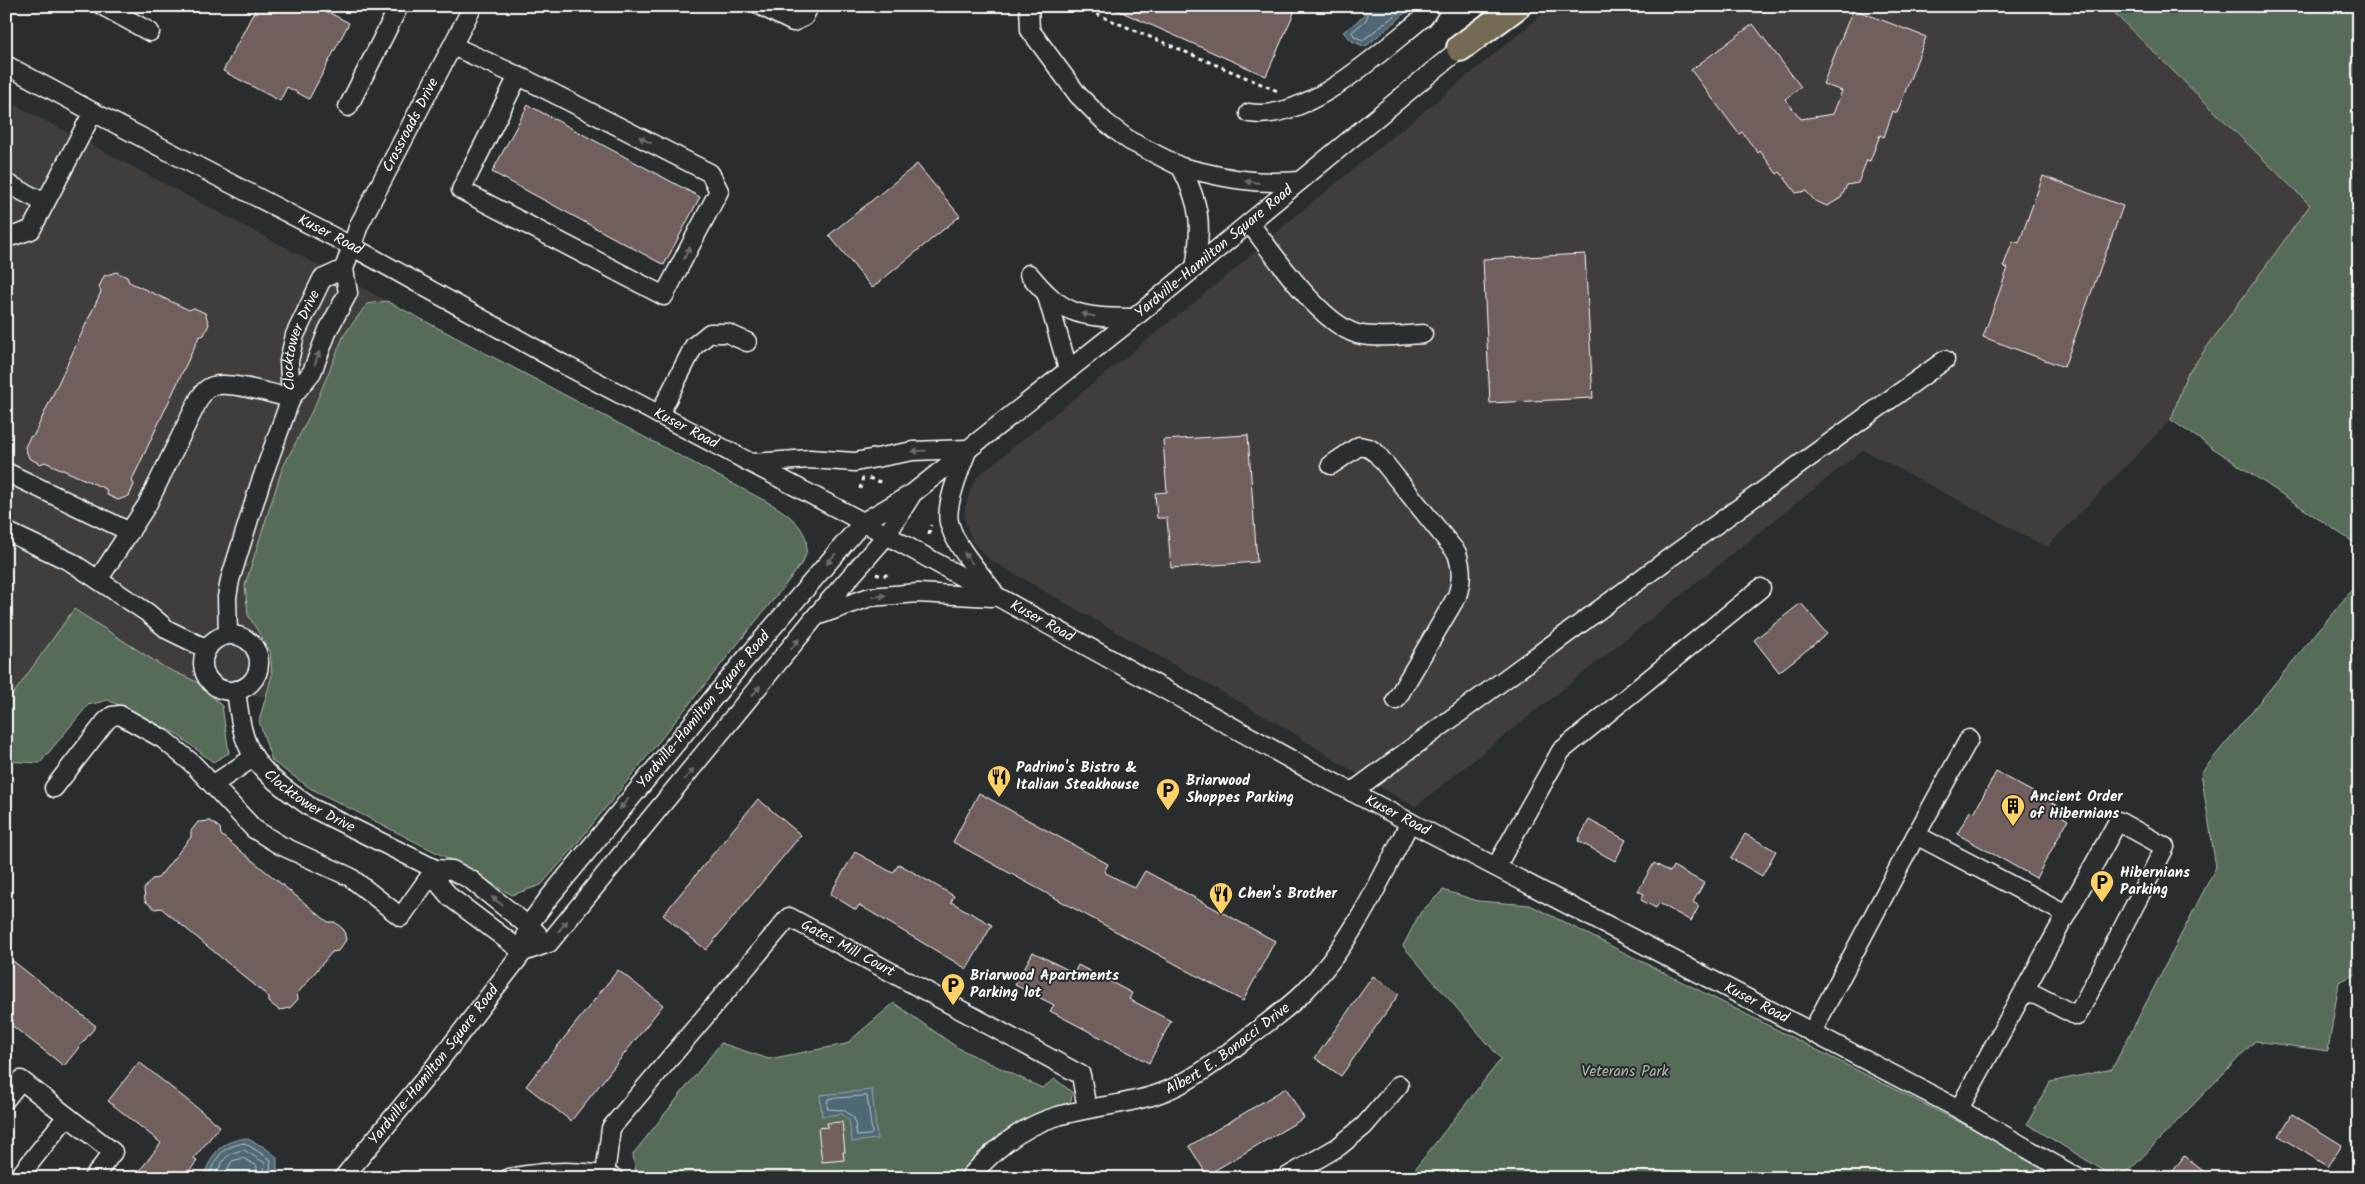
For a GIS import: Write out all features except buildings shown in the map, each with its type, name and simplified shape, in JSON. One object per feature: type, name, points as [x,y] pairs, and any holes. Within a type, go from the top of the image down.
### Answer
[{"type":"highway","points":[[1455,52],[1491,6]]},
{"type":"highway","points":[[1455,52],[1517,6]]},
{"type":"street","points":[[103,6],[150,32]]},
{"type":"street","points":[[348,106],[399,6]]},
{"type":"street","name":"Crossroads Drive","points":[[353,247],[359,225],[473,6]]},
{"type":"street","points":[[761,6],[793,22],[804,17],[809,6]]},
{"type":"street","points":[[1029,6],[1030,30],[1078,95],[1105,122],[1130,141],[1181,167],[1232,179],[1268,184],[1300,181]]},
{"type":"street","points":[[1249,113],[1263,116],[1276,114],[1333,89],[1424,16],[1431,6]]},
{"type":"street","name":"Yardville-Hamilton Square Road","points":[[343,1178],[433,1069],[523,952],[528,926],[626,802],[863,522],[913,493],[1068,368],[1134,318],[1250,224],[1511,6]]},
{"type":"street","points":[[453,46],[518,76],[710,173],[719,191],[664,296],[462,190],[518,76]]},
{"type":"street","name":"Kuser Road","points":[[6,65],[353,247],[659,415],[863,522],[1352,792],[1959,1109],[2078,1178]]},
{"type":"street","points":[[6,233],[13,236],[31,230],[93,112]]},
{"type":"street","points":[[1181,167],[1192,188],[1198,208],[1201,235],[1195,268]]},
{"type":"street","points":[[6,183],[45,203]]},
{"type":"street","points":[[1250,224],[1311,300],[1333,322],[1347,331],[1362,335],[1423,334]]},
{"type":"street","points":[[344,269],[353,247]]},
{"type":"street","name":"Clocktower Drive","points":[[228,635],[227,597],[230,580],[260,484],[291,398],[312,372],[328,330],[348,293],[344,269],[322,279],[296,335],[289,361],[291,398]]},
{"type":"street","points":[[1028,274],[1046,296],[1073,312],[1095,317],[1134,318]]},
{"type":"street","points":[[1046,296],[1068,368]]},
{"type":"street","points":[[659,415],[694,346],[710,333],[727,333],[747,342]]},
{"type":"street","points":[[1352,792],[1668,559],[1945,360]]},
{"type":"street","points":[[98,580],[147,505],[199,399],[206,390],[214,386],[232,386],[291,398]]},
{"type":"street","points":[[1331,465],[1359,446],[1369,448],[1377,454],[1457,553],[1461,566],[1462,581],[1457,596],[1396,700]]},
{"type":"street","points":[[752,463],[810,459],[855,462],[913,451],[968,449],[955,482],[949,521],[963,552],[998,597]]},
{"type":"street","points":[[6,472],[130,532]]},
{"type":"street","name":"Yardville-Hamilton Square Road","points":[[549,943],[816,616],[886,536],[913,493]]},
{"type":"street","points":[[6,531],[71,562],[148,613],[168,630],[207,649]]},
{"type":"street","points":[[1496,867],[1561,751],[1762,588]]},
{"type":"street","points":[[816,616],[870,597],[918,593],[998,597]]},
{"type":"street","points":[[228,635],[247,640],[254,646],[259,664],[252,682],[236,690],[227,690],[211,682],[204,667],[207,649],[220,638],[228,635]]},
{"type":"street","name":"Clocktower Drive","points":[[236,690],[241,724],[254,757],[268,773],[312,808],[435,869],[452,870],[470,880],[549,943]]},
{"type":"street","points":[[54,788],[106,721],[112,716],[120,715],[164,739],[214,784],[236,812],[254,829],[280,845],[350,877],[401,917],[435,869]]},
{"type":"street","points":[[1812,1032],[1969,739]]},
{"type":"street","points":[[214,784],[254,757]]},
{"type":"street","points":[[1959,1109],[2118,821],[2166,847],[2076,1016],[2036,995],[2023,994]]},
{"type":"street","name":"Albert E. Bonacci Drive","points":[[969,1178],[988,1156],[1010,1139],[1031,1127],[1056,1116],[1156,1095],[1183,1083],[1212,1066],[1303,993],[1344,942],[1367,904],[1410,822]]},
{"type":"street","points":[[1916,835],[2066,914]]},
{"type":"street","points":[[435,869],[440,885],[450,897],[523,952],[549,943]]},
{"type":"street","name":"Gates Mill Court","points":[[610,1177],[611,1128],[789,917],[1081,1075],[1087,1110]]},
{"type":"street","points":[[6,1099],[21,1080],[113,1152],[92,1178]]},
{"type":"street","points":[[1285,1178],[1338,1146],[1357,1131],[1400,1085]]},
{"type":"street","points":[[18,1178],[67,1116]]},
{"type":"street","points":[[509,1178],[532,1173],[571,1172],[610,1177]]},
{"type":"path","points":[[1089,11],[1287,95],[1295,106]]},
{"type":"path","points":[[860,489],[864,477]]},
{"type":"path","points":[[926,520],[931,523]]},
{"type":"path","points":[[873,573],[882,576],[890,574]]},
{"type":"shaded area","points":[[1553,6],[2102,6],[2114,13],[2310,205],[2186,376],[2171,420],[2047,547],[1863,450],[1415,807],[1339,763],[1287,729],[990,560],[972,542],[964,518],[965,507],[972,485],[979,475],[1233,271],[1292,219]]},
{"type":"shaded area","points":[[6,100],[387,301],[367,304],[344,335],[315,405],[282,469],[249,618],[270,651],[272,675],[264,697],[197,682],[164,667],[74,609],[6,704]]},
{"type":"green space","points":[[2102,6],[2359,6],[2359,546],[2171,420],[2186,376],[2310,205],[2114,13]]},
{"type":"green space","points":[[387,301],[773,505],[787,514],[799,526],[806,540],[805,557],[794,574],[570,852],[541,885],[512,895],[449,859],[310,788],[272,761],[259,721],[272,675],[270,651],[248,615],[245,585],[282,469],[315,405],[344,335],[367,304]]},
{"type":"green space","points":[[2359,581],[2359,973],[2339,982],[2328,1051],[2255,1041],[2122,1178],[2116,1178],[2027,1124],[2050,1082],[2112,1069],[2216,867],[2201,773]]},
{"type":"green space","points":[[74,609],[164,667],[197,682],[222,706],[229,753],[213,762],[175,733],[108,700],[88,705],[40,763],[6,761],[6,704]]},
{"type":"green space","name":"Veterans Park","points":[[1443,890],[1478,901],[1530,905],[2015,1150],[2065,1178],[1408,1178],[1501,1059],[1403,946],[1420,913]]},
{"type":"green space","points":[[894,1003],[958,1048],[1042,1088],[1055,1079],[1073,1093],[1069,1106],[1021,1124],[987,1147],[960,1178],[648,1178],[636,1174],[633,1154],[721,1043],[769,1059],[846,1044]]},
{"type":"water","points":[[1367,6],[1414,6],[1365,47],[1352,41],[1343,32],[1363,17]]},
{"type":"water","points":[[872,1090],[877,1139],[852,1142],[849,1120],[842,1114],[822,1116],[820,1095]]},
{"type":"water","points":[[246,1138],[264,1147],[277,1157],[277,1172],[273,1178],[202,1178],[210,1161],[222,1146]]},
{"type":"place","name":"Padrino's Bistro & Italian Steakhouse","points":[[999,798]]},
{"type":"place","name":"Briarwood Shoppes Parking","points":[[1168,811]]},
{"type":"place","name":"Ancient Order of Hibernians","points":[[2013,827]]},
{"type":"place","name":"Hibernians Parking","points":[[2102,903]]},
{"type":"place","name":"Chen's Brother","points":[[1221,915]]},
{"type":"place","name":"Briarwood Apartments Parking lot","points":[[953,1006]]}]
